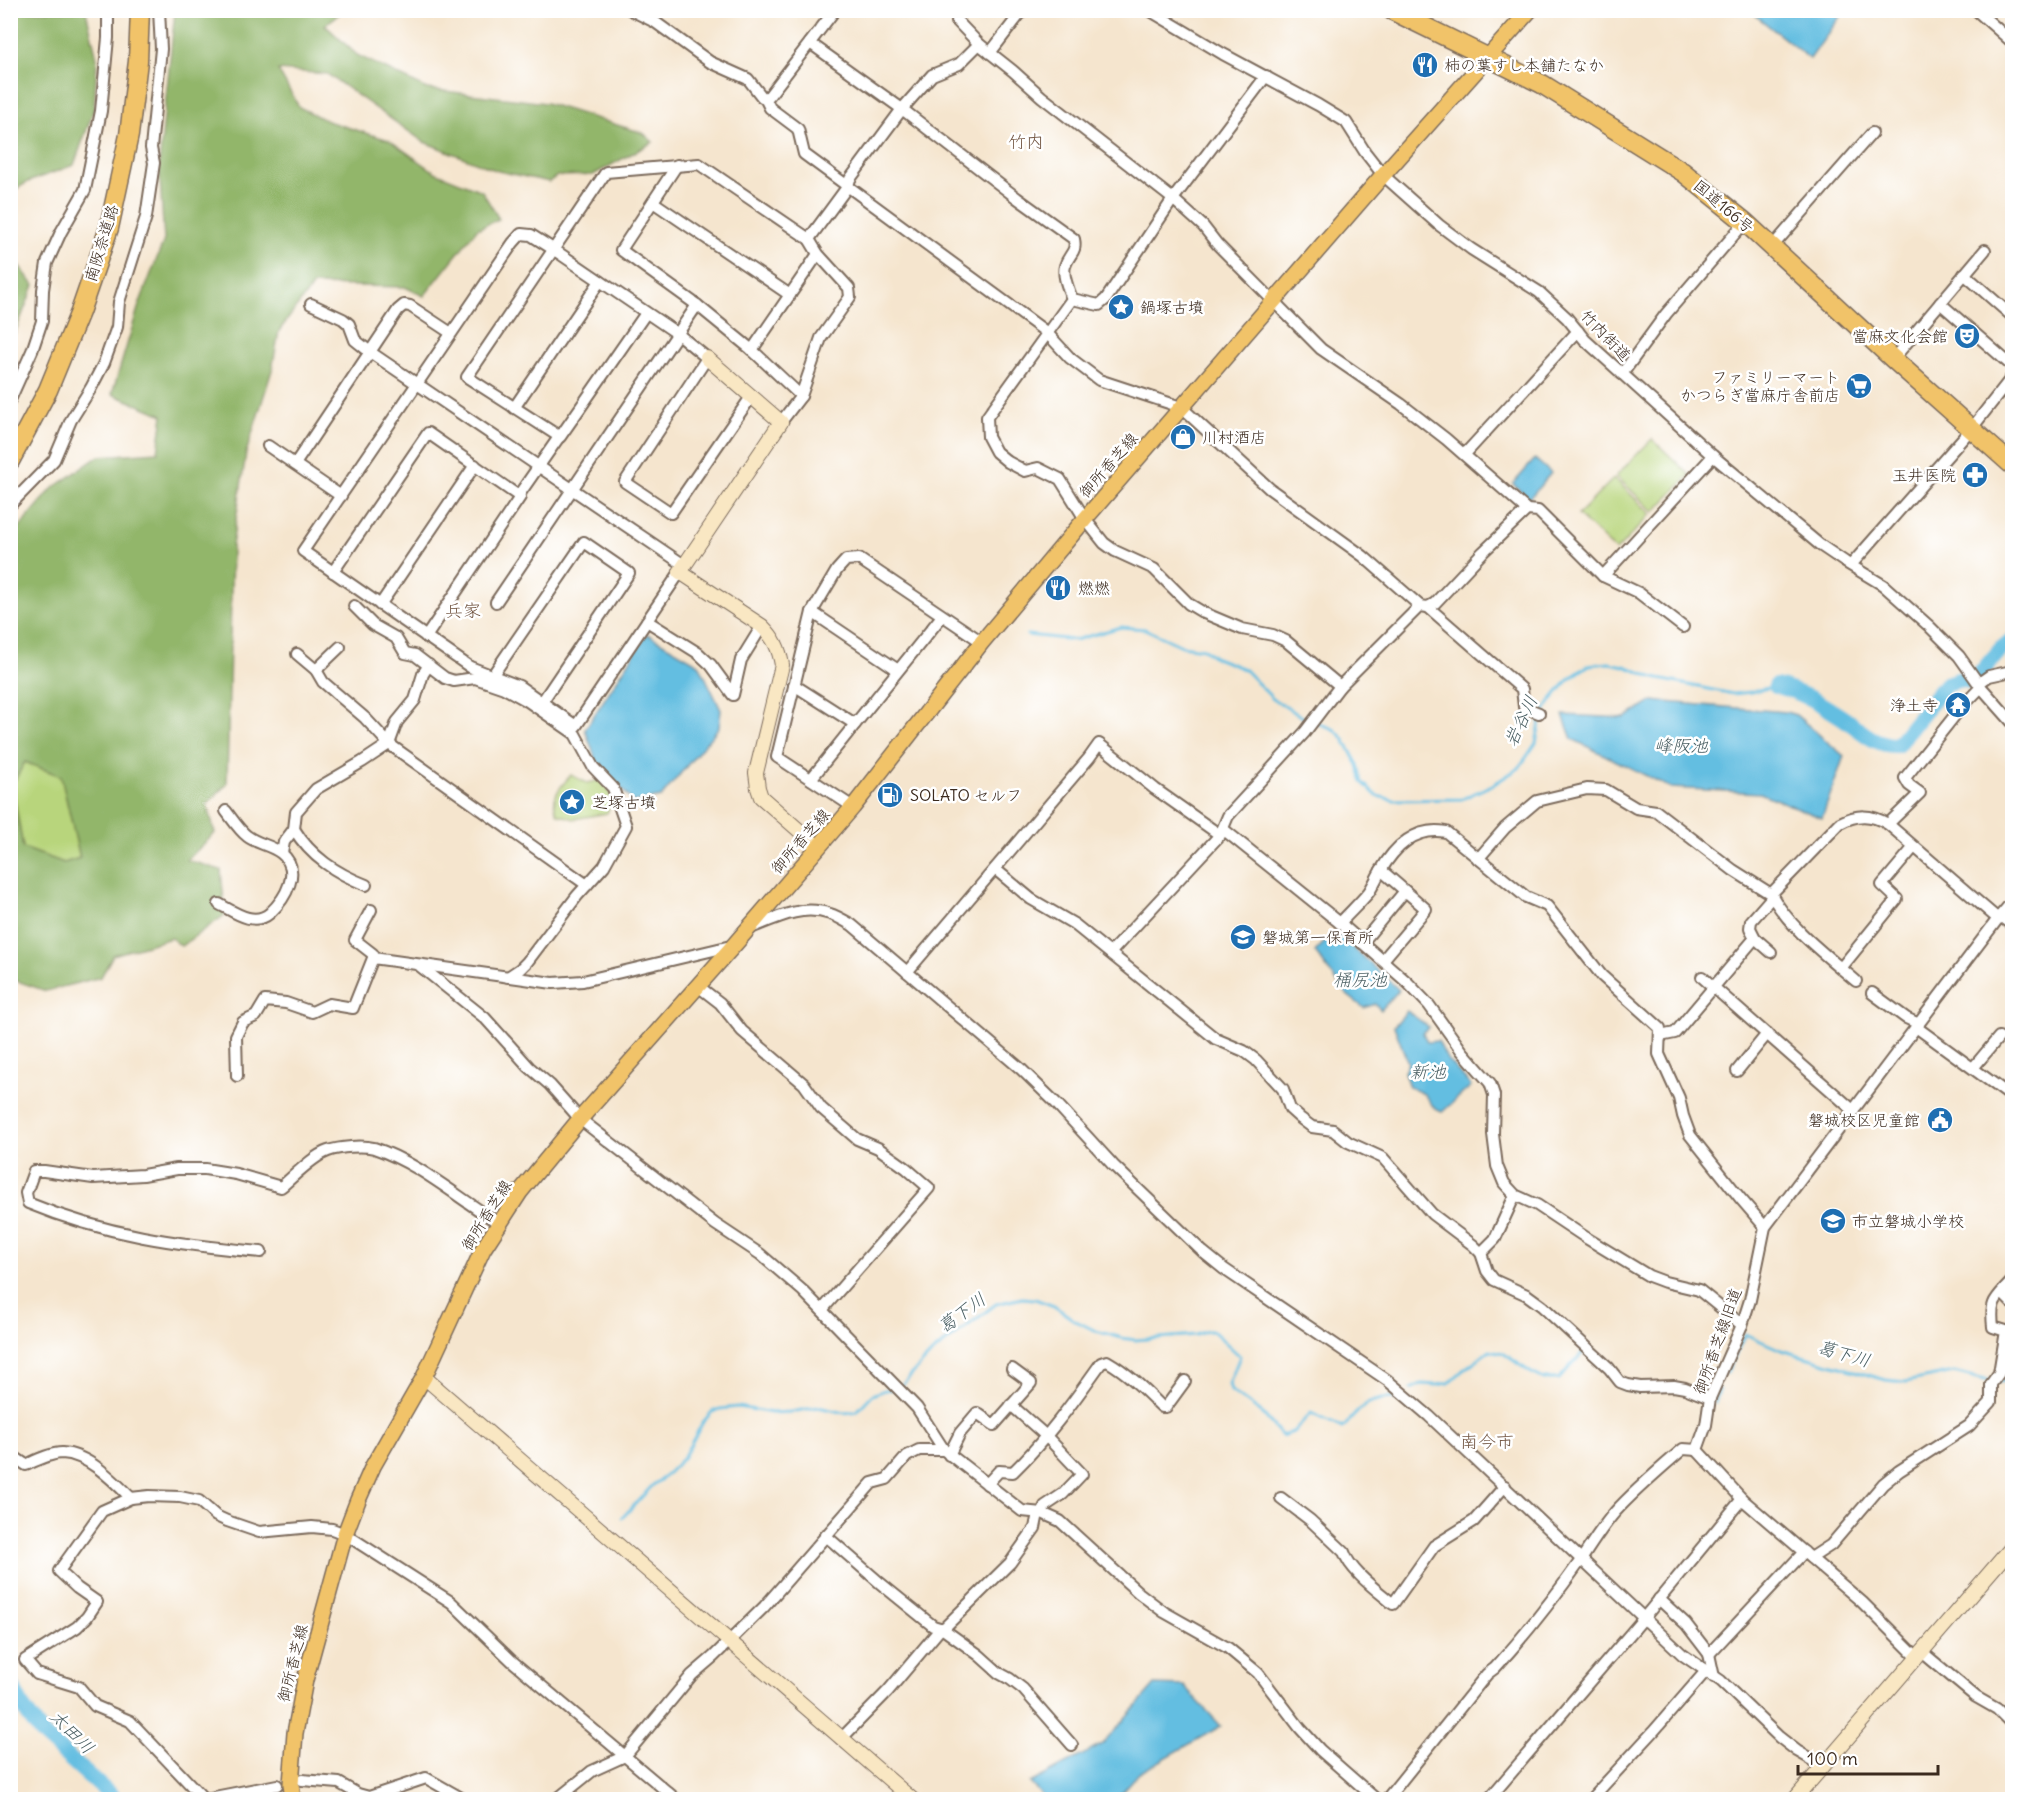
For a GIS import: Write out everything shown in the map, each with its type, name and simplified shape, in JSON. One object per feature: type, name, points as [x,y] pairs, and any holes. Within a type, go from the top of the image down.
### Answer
[{"type":"highway","name":"南阪奈道路","points":[[10,460],[48,390],[80,312],[109,228],[129,135],[138,61],[140,10]]},
{"type":"highway","name":"国道166号","points":[[1391,10],[1542,84],[1683,172],[1745,222],[1893,359],[2013,465]]},
{"type":"main road","name":"御所香芝線","points":[[292,1800],[295,1733],[303,1690],[345,1534],[373,1466],[424,1377],[483,1249],[520,1192],[580,1119],[735,945],[853,807],[982,642],[1085,519],[1383,175],[1530,10]]},
{"type":"street","points":[[10,400],[32,351],[42,321],[46,263],[85,190],[101,111],[108,38],[108,10]]},
{"type":"street","points":[[10,505],[54,460],[70,420],[92,388],[104,363],[117,327],[119,302],[146,217],[154,163],[151,148],[161,49],[159,10]]},
{"type":"street","points":[[631,10],[655,22],[710,62],[748,79],[762,98],[765,98],[770,108],[798,129],[804,154],[1046,332],[1070,358],[1099,380],[1181,407],[1270,489],[1363,556],[1522,689],[1524,707],[1539,713]]},
{"type":"street","points":[[765,98],[769,96],[835,10]]},
{"type":"street","points":[[990,53],[1023,10]]},
{"type":"street","name":"竹内街道","points":[[1149,10],[1346,122],[1383,175],[1439,225],[1471,249],[1539,292],[1567,318],[1585,340],[1713,456],[1821,544],[1883,585],[1929,626],[1959,656],[2013,722]]},
{"type":"street","points":[[1976,10],[2013,42]]},
{"type":"street","points":[[957,21],[979,44],[1080,128],[1173,199],[1203,226],[1217,244],[1321,349],[1401,404],[1465,454],[1527,510],[1538,511],[1603,576],[1639,593],[1683,627]]},
{"type":"street","points":[[810,43],[902,109],[1074,239],[1076,248],[1065,267],[1066,282],[1072,299]]},
{"type":"street","points":[[809,239],[902,109],[932,75],[959,64],[979,44]]},
{"type":"street","points":[[1072,299],[1099,305],[1106,299],[1173,199],[1266,76]]},
{"type":"street","points":[[1772,247],[1872,134]]},
{"type":"street","points":[[559,437],[467,377],[553,249],[606,172],[699,164],[809,239],[818,254],[849,288],[850,297],[821,338],[801,396],[781,422],[576,726],[519,686],[470,667],[303,550],[521,234],[531,235],[553,249],[678,334],[781,422]]},
{"type":"street","points":[[677,165],[621,250],[697,305],[752,350],[801,396]]},
{"type":"street","points":[[653,202],[790,295]]},
{"type":"street","points":[[1622,374],[1666,314],[1745,222]]},
{"type":"street","points":[[1893,359],[1985,249]]},
{"type":"street","points":[[752,350],[818,254]]},
{"type":"street","points":[[1964,274],[2013,316]]},
{"type":"street","points":[[514,408],[600,281]]},
{"type":"street","points":[[1072,299],[1046,332],[987,417],[988,437],[996,452],[1025,471],[1038,468],[1060,479],[1085,519],[1104,543],[1115,551],[1154,569],[1189,604],[1242,629],[1274,635],[1286,641],[1340,686]]},
{"type":"street","points":[[1940,303],[2013,366]]},
{"type":"street","points":[[311,304],[343,319],[349,324],[355,340],[370,352],[573,489],[762,626],[773,637],[779,648],[782,665],[756,773],[758,789],[761,797],[818,846]]},
{"type":"street","points":[[295,464],[398,310],[404,305],[410,306],[451,333]]},
{"type":"street","points":[[496,602],[697,305]]},
{"type":"street","points":[[426,637],[520,497],[518,496],[646,313]]},
{"type":"street","points":[[1465,454],[1578,331]]},
{"type":"street","points":[[707,358],[625,482],[671,513],[751,397]]},
{"type":"street","points":[[1851,565],[1972,428],[2013,377]]},
{"type":"street","points":[[333,572],[428,433],[518,496]]},
{"type":"street","points":[[268,446],[340,496]]},
{"type":"street","points":[[1603,576],[1713,456]]},
{"type":"street","points":[[380,605],[475,465]]},
{"type":"street","points":[[1111,952],[1221,832],[1228,816],[1305,732],[1340,686],[1424,607],[1435,603],[1527,510]]},
{"type":"street","points":[[492,676],[584,542],[629,573],[542,702]]},
{"type":"street","points":[[853,807],[777,757],[813,612],[837,570],[846,560],[859,560],[982,642]]},
{"type":"street","points":[[354,606],[374,625],[396,638],[405,653],[415,655],[445,678],[454,681],[475,678],[504,688],[526,700],[575,734],[593,767],[613,788],[626,826],[604,866],[586,885],[527,962],[508,977]]},
{"type":"street","points":[[813,612],[898,670]]},
{"type":"street","points":[[811,779],[942,616]]},
{"type":"street","points":[[646,621],[698,653],[711,665],[733,695],[741,660],[762,626]]},
{"type":"street","points":[[316,670],[340,647]]},
{"type":"street","points":[[297,654],[316,670],[323,682],[366,718],[389,744],[586,885]]},
{"type":"street","points":[[219,904],[250,919],[264,918],[280,903],[287,893],[291,872],[282,853],[284,842],[294,829],[296,812],[316,789],[389,744],[397,722],[415,700],[423,674],[429,666]]},
{"type":"street","points":[[1888,824],[1920,793],[1905,778],[1960,710],[1978,682],[1989,676],[2013,671]]},
{"type":"street","points":[[794,685],[855,724]]},
{"type":"street","points":[[907,972],[1099,744],[1155,789],[1221,832],[1340,923],[1408,983],[1429,1005],[1462,1051],[1490,1083],[1494,1095],[1493,1134],[1497,1166],[1503,1183],[1515,1195],[1537,1205],[1649,1276],[1699,1290],[1742,1325]]},
{"type":"street","points":[[1478,859],[1505,828],[1537,801],[1587,789],[1606,790],[1636,808],[1656,811],[1771,896],[1779,909],[1798,929],[1856,981]]},
{"type":"street","points":[[226,811],[247,836],[282,853]]},
{"type":"street","points":[[1771,952],[1755,938],[1750,928],[1751,921],[1771,896],[1840,823],[1865,815],[1878,818],[1888,824],[1999,918],[2013,925]]},
{"type":"street","points":[[294,829],[300,840],[335,871],[366,885]]},
{"type":"street","points":[[1340,923],[1369,892],[1381,870],[1408,839],[1423,831],[1434,829],[1446,832],[1526,897],[1546,906],[1602,976],[1660,1028],[1659,1054],[1679,1098],[1690,1135],[1765,1227]]},
{"type":"street","points":[[1841,968],[1897,899],[1882,885],[1914,847]]},
{"type":"street","points":[[995,869],[1031,899],[1074,924],[1111,952],[1216,1039],[1244,1051],[1256,1060],[1283,1089],[1290,1109],[1312,1127],[1333,1130],[1348,1142],[1383,1158],[1432,1214],[1473,1245],[1481,1254],[1487,1271],[1494,1280],[1527,1295],[1542,1306],[1609,1368],[1620,1382],[1640,1387],[1674,1386],[1710,1398]]},
{"type":"street","points":[[1381,870],[1426,909],[1383,960]]},
{"type":"street","points":[[1362,943],[1405,891]]},
{"type":"street","name":"御所香芝線旧道","points":[[1696,1450],[1706,1425],[1710,1398],[1742,1325],[1750,1300],[1765,1227],[2013,902]]},
{"type":"street","points":[[237,1076],[236,1036],[243,1022],[256,1016],[266,1000],[285,1003],[312,1012],[329,1004],[353,1008],[373,958],[373,954],[354,940],[371,910]]},
{"type":"street","points":[[748,929],[790,912],[813,910],[831,914],[852,925],[1021,1069],[1113,1165],[1203,1252],[1224,1269],[1387,1380],[1430,1416],[1683,1654],[1710,1674],[1779,1737],[1823,1766]]},
{"type":"street","points":[[1660,1036],[1675,1033],[1755,938]]},
{"type":"street","points":[[373,958],[553,983],[583,981],[735,945]]},
{"type":"street","points":[[420,966],[485,1018],[580,1119],[715,1224],[760,1254],[822,1310],[917,1408],[947,1453],[1022,1511],[1040,1513],[1060,1521],[1139,1593],[1164,1612],[1228,1648],[1251,1666],[1320,1750],[1377,1800]]},
{"type":"street","points":[[1702,977],[1854,1111]]},
{"type":"street","points":[[699,986],[720,1004],[742,1030],[804,1084],[821,1108],[857,1139],[878,1148],[929,1188],[822,1310]]},
{"type":"street","points":[[1872,993],[2013,1097]]},
{"type":"street","points":[[1737,1071],[1767,1034]]},
{"type":"street","points":[[1973,1068],[1999,1037]]},
{"type":"street","points":[[261,1252],[198,1247],[114,1232],[28,1203],[26,1193],[34,1171],[93,1178],[143,1175],[177,1169],[205,1169],[236,1174],[281,1187],[319,1155],[329,1150],[372,1148],[383,1151],[435,1179],[499,1223]]},
{"type":"street","points":[[1481,1254],[1495,1239],[1515,1195]]},
{"type":"street","points":[[1709,1654],[1808,1555],[1831,1545],[1883,1484],[1899,1471],[1969,1426],[1991,1402],[1991,1384],[2000,1373],[2008,1355],[2007,1331],[1993,1327],[1991,1308],[2013,1281]]},
{"type":"street","points":[[2002,1293],[2013,1303]]},
{"type":"street","points":[[987,1484],[999,1471],[1013,1472],[1032,1453],[1101,1363],[1107,1361],[1113,1365],[1143,1388],[1162,1407],[1170,1404],[1185,1381]]},
{"type":"street","points":[[947,1453],[977,1413],[994,1425],[1031,1383],[1012,1369]]},
{"type":"street","points":[[424,1377],[913,1800]]},
{"type":"street","points":[[841,1739],[888,1691],[942,1628],[1010,1563],[1035,1528],[1045,1506],[1063,1494],[1082,1474],[1045,1435],[1011,1405]]},
{"type":"street","points":[[1386,1800],[1487,1674],[1496,1668],[1535,1622],[1596,1535],[1616,1511],[1683,1449],[1696,1450],[1742,1499],[1920,1654],[1971,1693],[1997,1709],[2013,1724]]},
{"type":"street","points":[[556,1800],[592,1771],[625,1756],[692,1675],[764,1607],[872,1483],[887,1479],[907,1456],[919,1450],[947,1453]]},
{"type":"street","points":[[10,1454],[26,1464],[62,1453],[86,1460],[104,1471],[131,1498]]},
{"type":"street","points":[[1281,1498],[1310,1520],[1344,1552],[1346,1558],[1369,1583],[1393,1604],[1434,1546],[1474,1521],[1505,1486]]},
{"type":"street","points":[[277,1785],[204,1799],[130,1722],[95,1706],[79,1687],[37,1674],[25,1660],[77,1627],[97,1602],[59,1571],[102,1511],[131,1498],[180,1497],[199,1501],[216,1516],[259,1532],[312,1527],[332,1529],[345,1534],[451,1602],[512,1661],[677,1800]]},
{"type":"street","points":[[1488,1800],[1742,1499]]},
{"type":"street","points":[[825,1535],[933,1626],[942,1628],[1023,1689],[1072,1745]]},
{"type":"street","points":[[1794,1800],[2013,1547]]},
{"type":"street","points":[[1592,1799],[1710,1674],[1709,1654],[1686,1624],[1659,1599]]},
{"type":"street","points":[[302,1780],[339,1783],[358,1794],[369,1797],[426,1778],[465,1800]]},
{"type":"green space","points":[[10,11],[86,11],[97,58],[94,109],[74,165],[28,182],[11,192]]},
{"type":"green space","points":[[175,11],[343,11],[325,25],[357,55],[427,89],[546,103],[643,133],[653,142],[593,175],[557,176],[549,182],[498,171],[424,142],[327,74],[278,70],[299,107],[327,121],[389,140],[435,172],[482,191],[499,219],[477,229],[424,296],[405,287],[313,285],[279,331],[272,370],[246,453],[232,546],[227,784],[207,804],[215,833],[187,860],[221,870],[225,915],[181,946],[171,938],[113,955],[101,977],[46,991],[11,979],[11,537],[52,489],[99,456],[158,452],[163,415],[112,394],[139,305],[164,240],[159,165]],"holes":[[[25,762],[61,776],[80,858],[64,863],[23,848],[12,785]]]},
{"type":"green space","points":[[10,254],[34,285],[14,335],[10,334]]},
{"type":"green space","points":[[1652,439],[1690,475],[1654,512],[1616,476]]},
{"type":"green space","points":[[1614,478],[1651,514],[1616,551],[1578,515]]},
{"type":"green space","points":[[25,762],[61,776],[80,858],[64,863],[23,848],[12,785]]},
{"type":"green space","points":[[571,775],[587,783],[601,780],[608,787],[612,802],[607,813],[574,819],[558,814],[554,803],[555,798]]},
{"type":"water","points":[[1750,11],[1844,11],[1810,59]]},
{"type":"water","points":[[1535,459],[1551,473],[1529,499],[1513,484]]},
{"type":"water","points":[[647,634],[699,664],[721,710],[719,727],[661,797],[633,802],[596,760],[585,729]]},
{"type":"water","name":"峰阪池","points":[[1653,701],[1786,712],[1796,715],[1844,756],[1822,818],[1760,793],[1671,788],[1572,739],[1563,715],[1625,718]]},
{"type":"water","name":"桶尻池","points":[[1330,936],[1340,936],[1399,990],[1381,1010],[1375,1004],[1364,1008],[1346,994],[1315,952]]},
{"type":"water","name":"新池","points":[[1407,1011],[1429,1027],[1423,1033],[1427,1042],[1438,1041],[1447,1059],[1471,1086],[1442,1112],[1435,1109],[1424,1094],[1409,1087],[1404,1072],[1408,1063],[1394,1026]]},
{"type":"water","points":[[1155,1685],[1184,1686],[1221,1726],[1139,1773],[1116,1799],[1045,1799],[1030,1783],[1103,1744]]},
{"type":"waterway","name":"岩谷川","points":[[1027,635],[1075,640],[1121,627],[1145,629],[1182,646],[1204,649],[1216,658],[1244,669],[1273,699],[1304,718],[1310,719]]},
{"type":"waterway","name":"岩谷川","points":[[1776,686],[1802,694],[1817,702],[1881,743],[1897,745],[1946,684],[1961,679],[1973,682],[2001,649],[2012,640]]},
{"type":"waterway","name":"岩谷川","points":[[1316,722],[1335,730],[1343,738],[1358,765],[1362,782],[1377,796],[1394,800],[1462,799],[1494,784],[1519,768],[1536,743],[1540,722],[1549,703],[1569,679],[1589,665],[1609,663],[1625,666],[1654,678],[1733,694],[1776,686]]},
{"type":"waterway","name":"葛下川","points":[[900,1387],[932,1353],[996,1304],[1022,1298],[1035,1299],[1054,1306],[1074,1320],[1096,1331],[1122,1338],[1135,1340],[1196,1335],[1213,1331],[1240,1356],[1229,1384],[1231,1391],[1263,1414],[1282,1436],[1293,1432],[1311,1413],[1343,1428],[1355,1414],[1371,1402],[1397,1398]]},
{"type":"waterway","name":"葛下川","points":[[1727,1373],[1745,1334],[1781,1350],[1886,1380],[1905,1382],[1954,1372],[1989,1381]]},
{"type":"waterway","name":"葛下川","points":[[1411,1389],[1421,1384],[1449,1383],[1490,1350],[1503,1353],[1544,1379],[1559,1379],[1585,1352]]},
{"type":"waterway","name":"葛下川","points":[[1995,1382],[2012,1381]]},
{"type":"waterway","name":"葛下川","points":[[1620,1386],[1623,1389],[1642,1392]]},
{"type":"waterway","name":"葛下川","points":[[622,1518],[683,1458],[703,1422],[712,1412],[738,1407],[772,1413],[818,1407],[845,1413],[857,1411],[872,1395],[894,1389]]},
{"type":"waterway","name":"葛下川","points":[[1715,1403],[1719,1390]]},
{"type":"waterway","name":"太田川","points":[[10,1682],[22,1706],[42,1734],[116,1800]]},
{"type":"place","name":"柿の葉すし本舗たなか","points":[[1425,65]]},
{"type":"place","name":"鍋塚古墳","points":[[1121,307]]},
{"type":"place","name":"當麻文化会館","points":[[1967,336]]},
{"type":"place","name":"ファミリーマート かつらぎ當麻庁舎前店","points":[[1859,386]]},
{"type":"place","name":"川村酒店","points":[[1183,437]]},
{"type":"place","name":"玉井医院","points":[[1975,475]]},
{"type":"place","name":"燃燃","points":[[1058,588]]},
{"type":"place","name":"浄土寺","points":[[1958,705]]},
{"type":"place","name":"SOLATO セルフ","points":[[890,795]]},
{"type":"place","name":"芝塚古墳","points":[[572,802]]},
{"type":"place","name":"磐城第一保育所","points":[[1243,937]]},
{"type":"place","name":"磐城校区児童館","points":[[1940,1120]]},
{"type":"place","name":"市立磐城小学校","points":[[1833,1221]]},
{"type":"district","name":"竹内","points":[[1026,142]]},
{"type":"district","name":"兵家","points":[[463,611]]},
{"type":"district","name":"南今市","points":[[1487,1442]]}]
